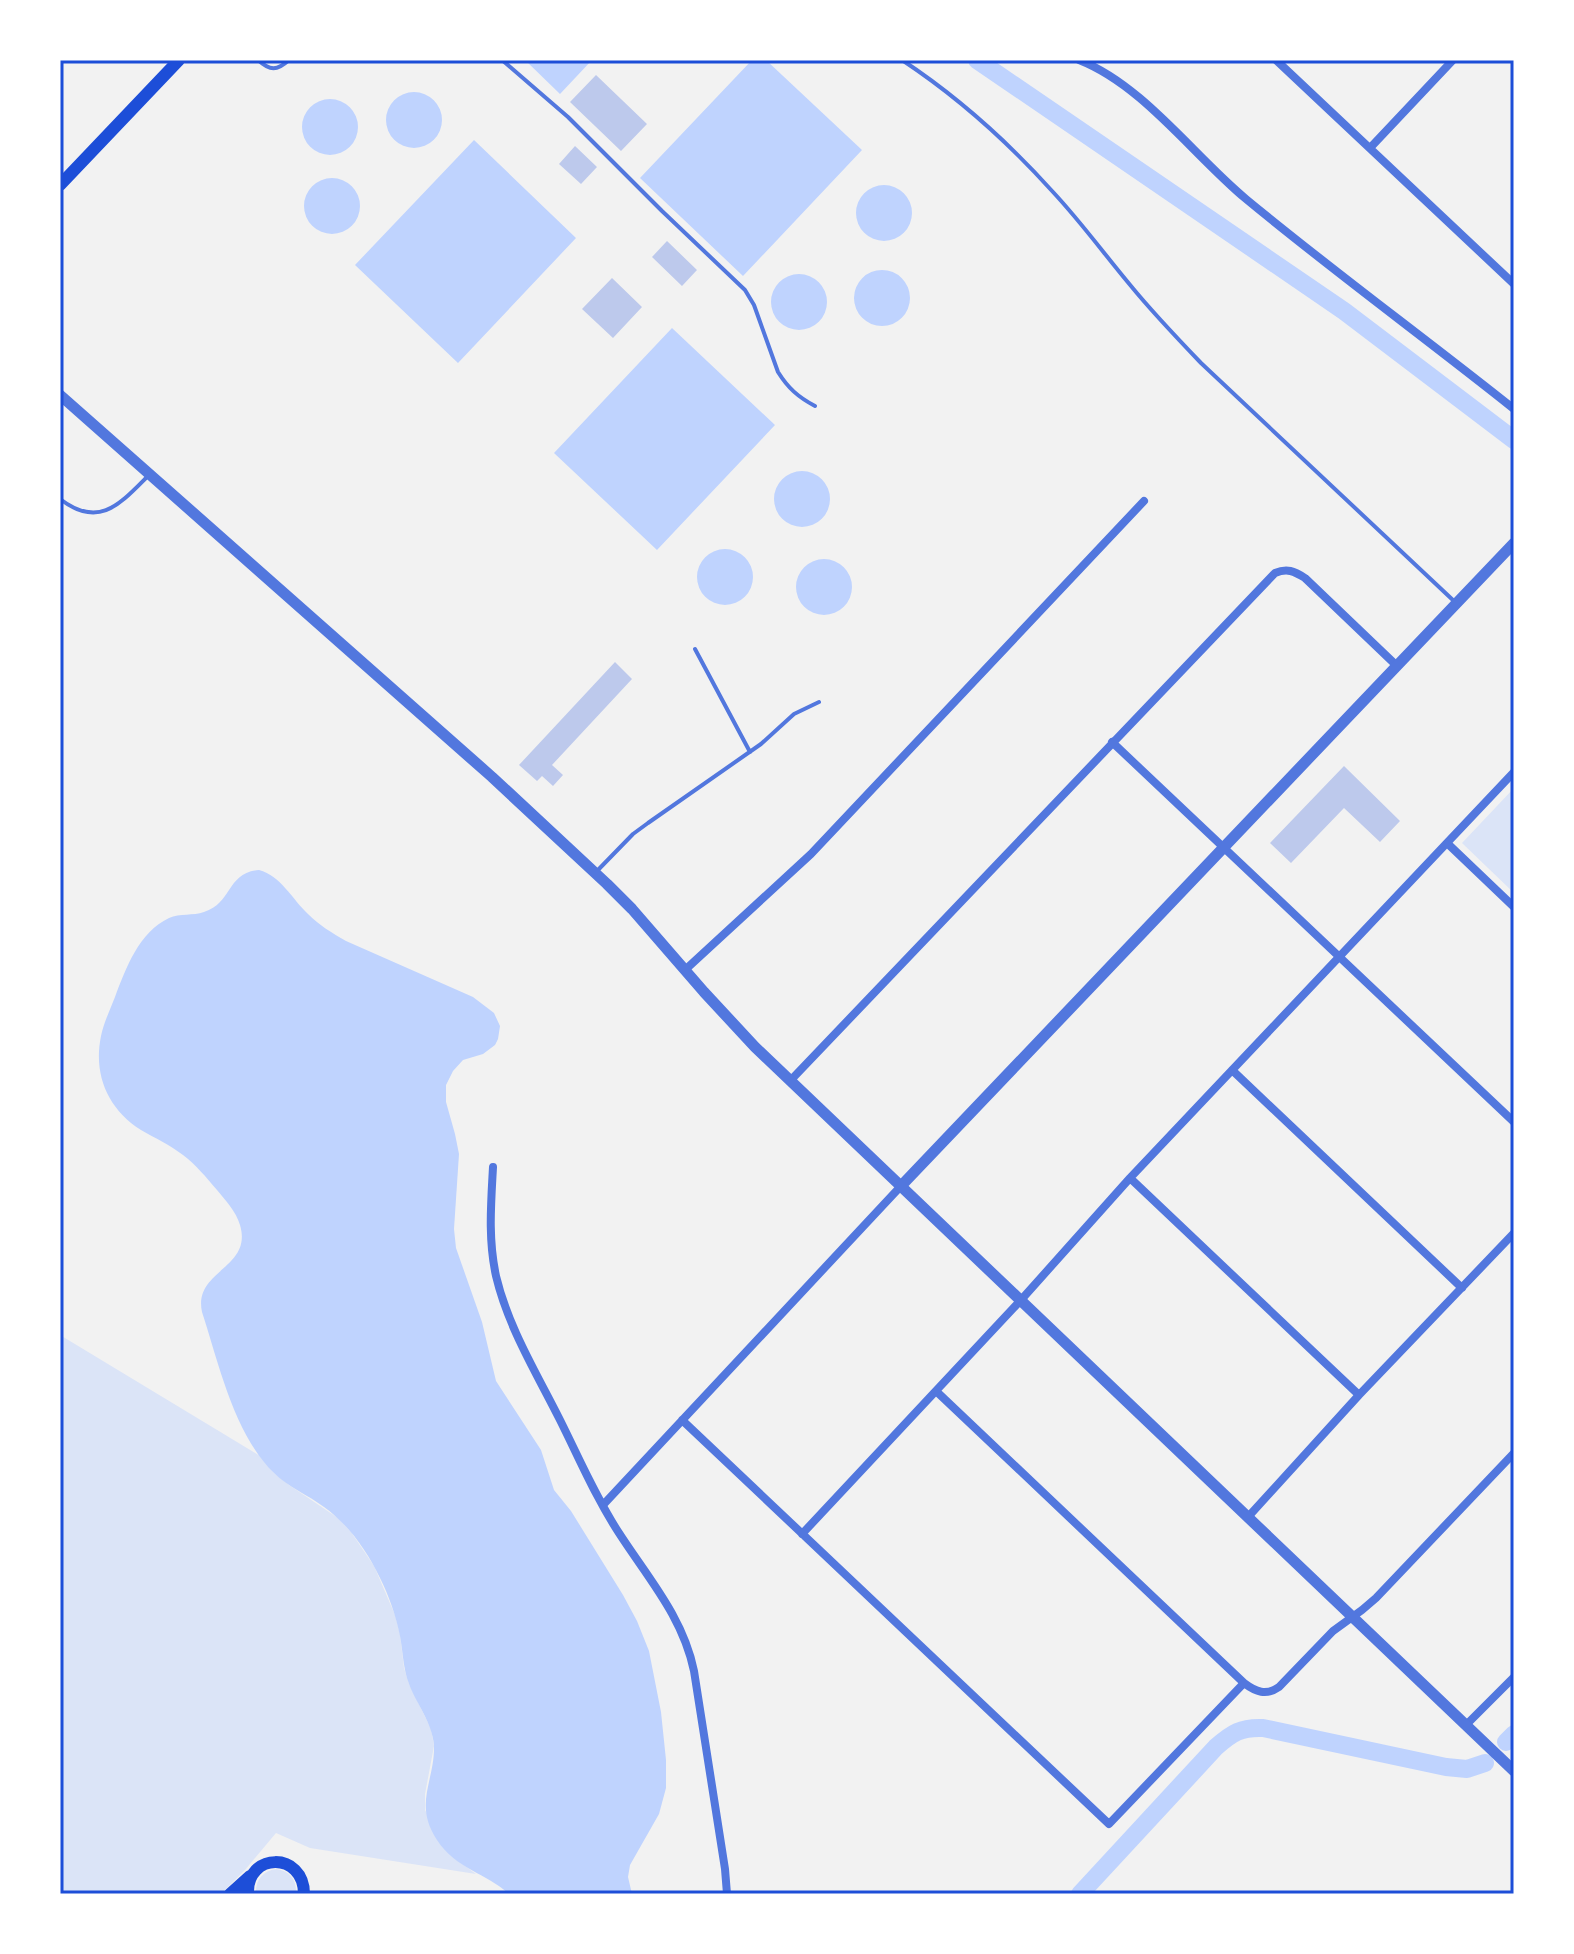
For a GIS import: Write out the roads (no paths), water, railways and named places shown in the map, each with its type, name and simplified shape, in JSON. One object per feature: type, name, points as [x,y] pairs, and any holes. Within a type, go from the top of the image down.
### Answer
[{"type":"main road","points":[[60,185],[179,60]]},
{"type":"main road","points":[[230,1894],[262,1865],[279,1862],[288,1864],[301,1876],[304,1894]]},
{"type":"main road","points":[[248,1894],[250,1878],[255,1871]]},
{"type":"street","points":[[1079,60],[1098,67],[1126,86],[1245,198],[1514,409]]},
{"type":"street","points":[[1276,60],[1514,284]]},
{"type":"street","points":[[1370,148],[1453,60]]},
{"type":"street","points":[[60,395],[492,777],[596,873],[632,909],[744,1036],[790,1081],[1514,1771]]},
{"type":"street","points":[[685,970],[811,854],[1144,501]]},
{"type":"street","points":[[603,1505],[901,1186],[1514,543]]},
{"type":"street","points":[[790,1081],[1275,573],[1284,569],[1305,578],[1397,666]]},
{"type":"street","points":[[1112,742],[1514,1122]]},
{"type":"street","points":[[802,1534],[1021,1300],[1130,1178],[1514,772]]},
{"type":"street","points":[[1447,843],[1514,907]]},
{"type":"street","points":[[1232,1070],[1462,1288]]},
{"type":"street","points":[[493,1167],[490,1231],[494,1263],[501,1295],[515,1330],[617,1531],[673,1613],[688,1646],[727,1894]]},
{"type":"street","points":[[1130,1178],[1359,1395]]},
{"type":"street","points":[[1248,1517],[1514,1233]]},
{"type":"street","points":[[936,1391],[1244,1683],[1257,1692],[1265,1693],[1279,1687],[1333,1631],[1376,1598],[1514,1453]]},
{"type":"street","points":[[682,1420],[1109,1824],[1244,1683]]},
{"type":"street","points":[[1466,1725],[1514,1677]]},
{"type":"lane","points":[[258,60],[273,70],[289,60]]},
{"type":"lane","points":[[502,60],[568,117],[745,290],[754,305],[783,381],[799,397],[815,406]]},
{"type":"lane","points":[[902,60],[952,95],[1019,156],[1201,363],[1457,603]]},
{"type":"lane","points":[[60,499],[93,514],[105,512],[149,474]]},
{"type":"lane","points":[[695,649],[750,752]]},
{"type":"lane","points":[[596,873],[640,829],[771,737],[802,708],[819,702]]},
{"type":"water","points":[[525,60],[592,60],[560,94]]},
{"type":"water","points":[[752,60],[766,60],[862,150],[743,276],[640,178]]},
{"type":"water","points":[[414,92],[434,100],[442,120],[434,140],[414,148],[394,140],[386,120],[394,100]]},
{"type":"water","points":[[330,99],[350,107],[358,127],[350,147],[330,155],[310,147],[302,127],[310,107]]},
{"type":"water","points":[[474,140],[576,238],[458,363],[355,265]]},
{"type":"water","points":[[332,178],[352,186],[360,206],[352,226],[332,234],[312,226],[304,206],[312,186]]},
{"type":"water","points":[[884,185],[904,193],[912,213],[904,233],[884,241],[864,233],[856,213],[864,193]]},
{"type":"water","points":[[882,270],[902,278],[910,298],[902,318],[882,326],[862,318],[854,298],[862,278]]},
{"type":"water","points":[[799,274],[819,282],[827,302],[819,322],[799,330],[779,322],[771,302],[779,282]]},
{"type":"water","points":[[672,328],[775,425],[657,550],[554,453]]},
{"type":"water","points":[[802,471],[822,479],[830,499],[822,519],[802,527],[782,519],[774,499],[782,479]]},
{"type":"water","points":[[725,549],[745,557],[753,577],[745,597],[725,605],[705,597],[697,577],[705,557]]},
{"type":"water","points":[[824,559],[844,567],[852,587],[844,607],[824,615],[804,607],[796,587],[804,567]]},
{"type":"water","points":[[259,870],[274,877],[308,914],[331,932],[473,997],[494,1013],[500,1026],[495,1045],[483,1054],[463,1060],[446,1085],[446,1102],[459,1154],[454,1229],[456,1248],[482,1322],[496,1381],[541,1450],[554,1490],[571,1511],[623,1595],[649,1651],[661,1712],[666,1788],[659,1814],[630,1865],[628,1877],[632,1894],[509,1894],[453,1858],[437,1840],[430,1827],[426,1804],[433,1737],[407,1678],[398,1629],[383,1585],[363,1548],[349,1530],[324,1507],[280,1478],[260,1457],[238,1419],[222,1376],[202,1312],[202,1298],[206,1287],[238,1251],[242,1240],[238,1220],[197,1167],[178,1151],[129,1122],[112,1101],[101,1077],[99,1050],[105,1021],[124,974],[149,932],[169,918],[213,908],[241,877]]},
{"type":"waterway","points":[[977,60],[1344,311],[1514,440]]},
{"type":"waterway","points":[[1080,1894],[1216,1747],[1243,1730],[1263,1728],[1446,1767],[1467,1769],[1485,1763]]},
{"type":"waterway","points":[[1506,1742],[1514,1734]]}]
